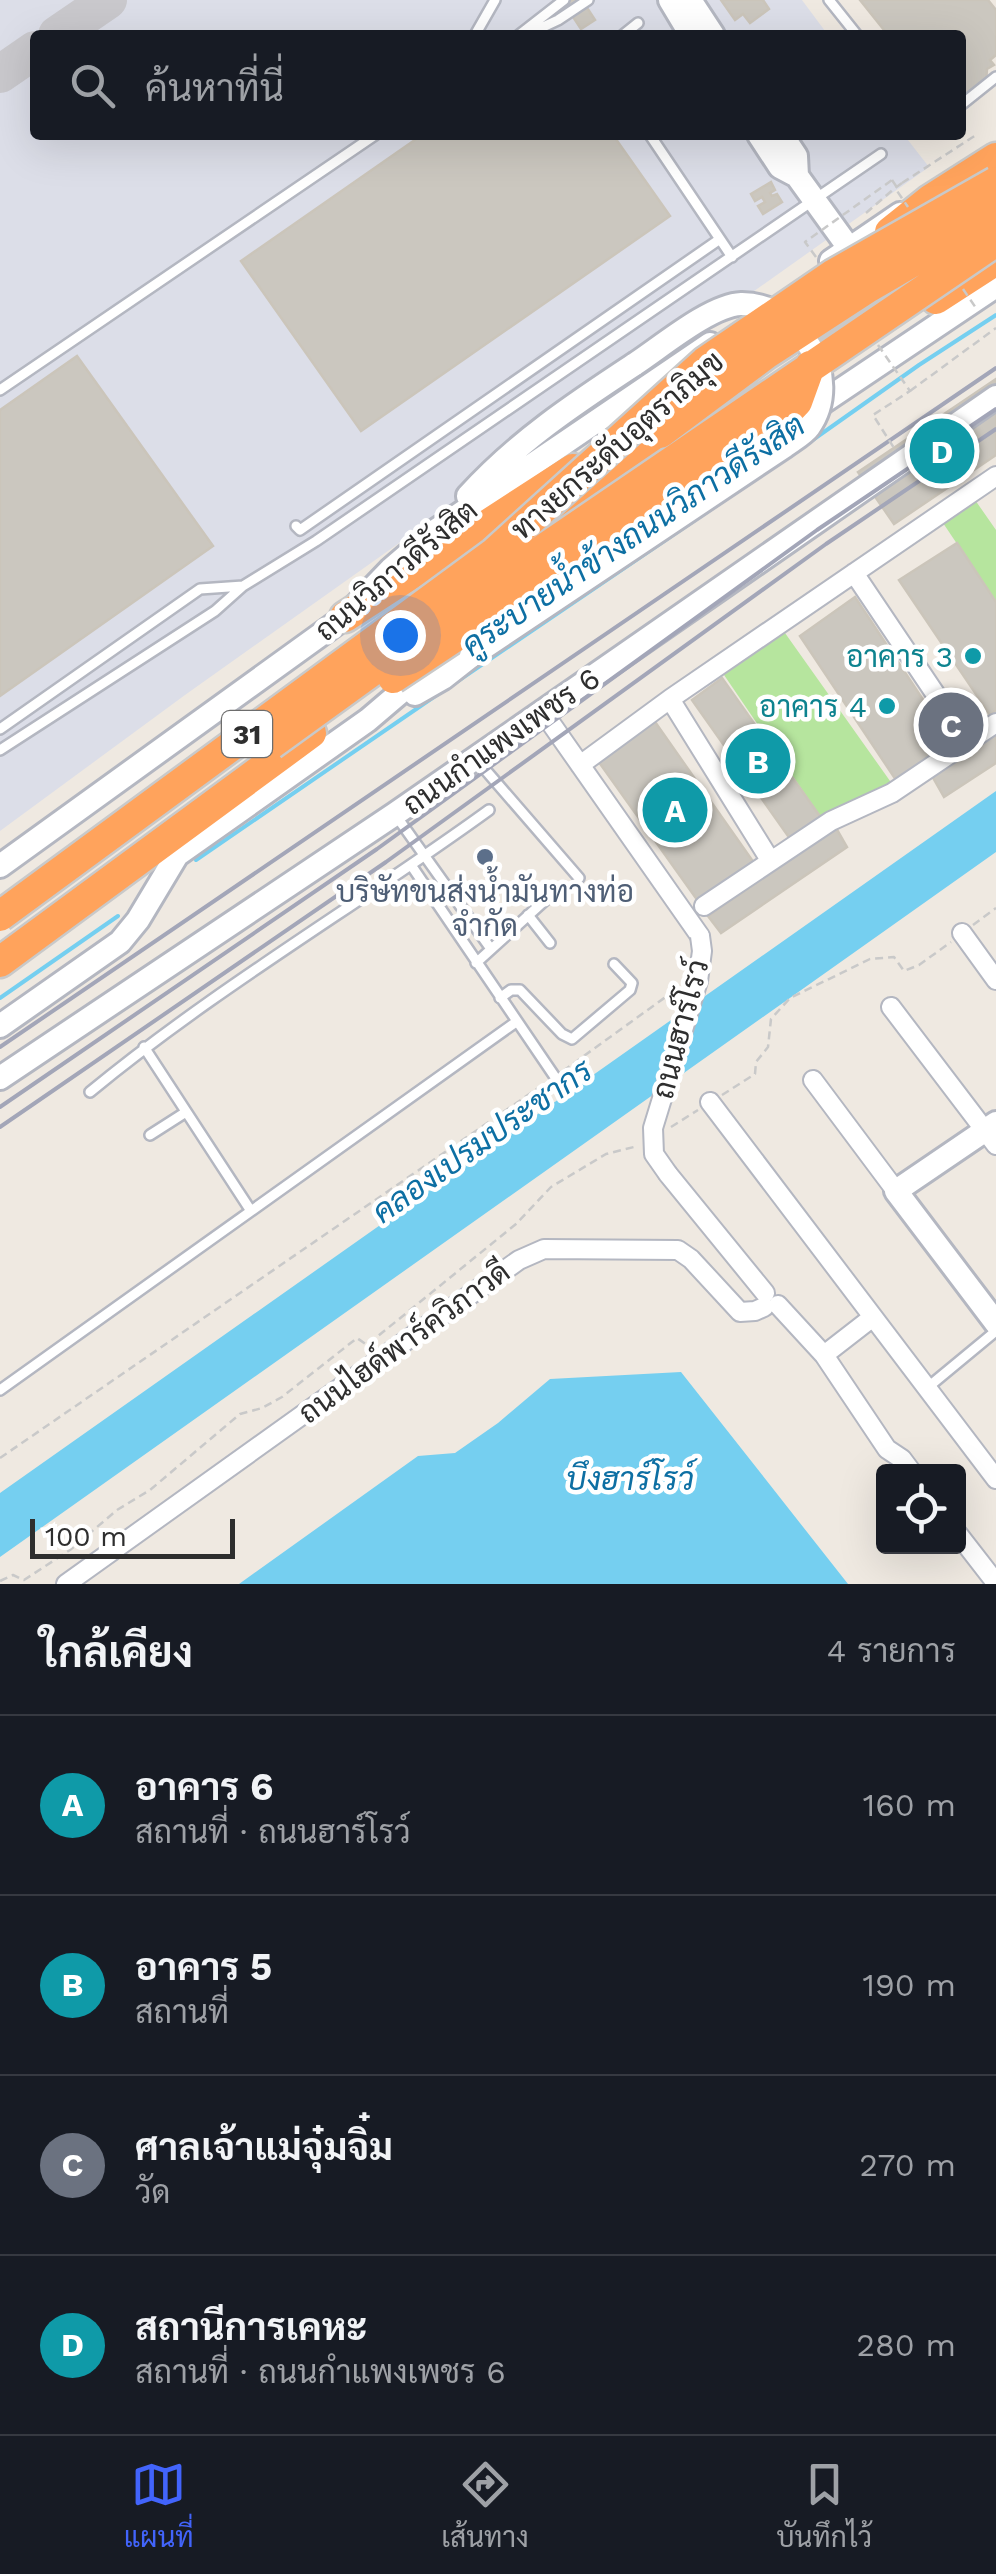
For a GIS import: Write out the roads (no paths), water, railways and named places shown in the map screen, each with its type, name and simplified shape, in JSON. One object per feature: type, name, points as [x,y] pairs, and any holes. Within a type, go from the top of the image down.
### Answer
[{"type":"highway","name":"ทางยกระดับอุตราภิมุข","points":[[494,553],[705,362],[834,274],[991,154]]},
{"type":"highway","points":[[345,616],[565,475],[764,334],[991,154]]},
{"type":"highway","name":"ทางยกระดับอุตราภิมุข","points":[[0,916],[766,354],[869,286],[996,213]]},
{"type":"highway","name":"ถนนวิภาวดีรังสิต","points":[[0,906],[265,710],[544,538],[996,223]]},
{"type":"highway","name":"ทางยกระดับอุตราภิมุข","points":[[0,948],[488,587],[996,241]]},
{"type":"highway","name":"31","points":[[0,962],[409,661],[750,423],[996,260]]},
{"type":"highway","points":[[271,744],[434,654],[779,421],[797,402],[810,371],[812,352]]},
{"type":"highway","name":"31","points":[[0,980],[177,856]]},
{"type":"main road","points":[[670,0],[688,30]]},
{"type":"main road","points":[[690,0],[710,30]]},
{"type":"main road","points":[[761,140],[780,167],[798,176]]},
{"type":"main road","points":[[785,140],[796,156],[798,176],[850,248]]},
{"type":"main road","name":"ถนนวิภาวดีรังสิต","points":[[0,866],[345,616],[435,531],[991,154]]},
{"type":"main road","name":"31","points":[[177,856],[368,720],[430,667],[996,286]]},
{"type":"main road","points":[[368,720],[443,678],[808,428],[822,391],[819,365],[787,317],[740,304],[722,309],[552,418],[497,464],[435,531]]},
{"type":"main road","name":"ถนนกำแพงเพชร 6","points":[[0,1078],[476,758],[996,397]]},
{"type":"main road","points":[[0,1026],[120,942],[177,856]]},
{"type":"main road","points":[[992,1133],[896,1192],[996,1323]]},
{"type":"street","points":[[580,764],[670,698],[996,476]]},
{"type":"street","points":[[854,573],[966,741]]},
{"type":"street","points":[[670,698],[770,860]]},
{"type":"street","name":"ถนนฮาร์โรว์","points":[[543,712],[700,936],[698,981],[653,1128],[654,1154],[769,1302],[828,1360],[887,1449],[905,1464]]},
{"type":"street","points":[[704,906],[843,814],[892,793],[996,722]]},
{"type":"street","points":[[962,934],[996,980]]},
{"type":"street","points":[[891,1007],[992,1133]]},
{"type":"street","points":[[813,1080],[896,1192]]},
{"type":"street","points":[[710,1102],[996,1479]]},
{"type":"street","name":"ถนนไฮด์พาร์ควิภาวดี","points":[[66,1584],[519,1260],[544,1249],[678,1250],[691,1258],[740,1312],[755,1312],[769,1302]]},
{"type":"street","points":[[828,1360],[877,1321]]},
{"type":"street","points":[[966,1545],[996,1584]]},
{"type":"lane","points":[[479,30],[494,0]]},
{"type":"lane","points":[[528,30],[564,0]]},
{"type":"lane","points":[[534,30],[588,0]]},
{"type":"lane","points":[[829,0],[853,30]]},
{"type":"lane","points":[[629,30],[638,23]]},
{"type":"lane","points":[[966,101],[996,77]]},
{"type":"lane","points":[[0,390],[368,140]]},
{"type":"lane","points":[[653,140],[732,256]]},
{"type":"lane","points":[[0,750],[215,611],[243,586],[385,494],[881,154]]},
{"type":"lane","points":[[296,526],[300,530],[376,480],[720,239]]},
{"type":"lane","points":[[376,480],[385,494]]},
{"type":"lane","points":[[0,729],[200,589],[243,586]]},
{"type":"lane","points":[[476,758],[578,878]]},
{"type":"lane","points":[[90,1092],[144,1048],[320,923],[427,856],[490,810]]},
{"type":"lane","points":[[394,814],[491,949]]},
{"type":"lane","points":[[411,865],[556,1076]]},
{"type":"lane","points":[[476,963],[554,893]]},
{"type":"lane","points":[[528,915],[550,943]]},
{"type":"lane","points":[[500,998],[510,990],[520,990],[572,1040],[630,990],[632,983],[614,964]]},
{"type":"lane","points":[[0,1390],[516,1022]]},
{"type":"lane","points":[[144,1048],[251,1211]]},
{"type":"lane","points":[[150,1135],[186,1112]]},
{"type":"lane","points":[[927,1388],[996,1331]]},
{"type":"water","points":[[996,791],[996,852],[0,1557],[0,1493]]},
{"type":"water","name":"บึงฮาร์โรว์","points":[[681,1372],[848,1584],[239,1584],[418,1456],[455,1453],[550,1379]]},
{"type":"waterway","name":"คูระบายน้ำข้างถนนวิภาวดีรังสิต","points":[[807,444],[996,315]]},
{"type":"waterway","name":"คูระบายน้ำข้างถนนวิภาวดีรังสิต","points":[[452,685],[754,480]]},
{"type":"waterway","name":"คูระบายน้ำข้างถนนวิภาวดีรังสิต","points":[[196,860],[444,690]]},
{"type":"waterway","name":"คูระบายน้ำข้างถนนวิภาวดีรังสิต","points":[[0,998],[118,916]]},
{"type":"railway","points":[[0,1047],[996,368]]},
{"type":"railway","points":[[0,1107],[377,849],[817,530],[996,409]]},
{"type":"railway","points":[[0,1127],[386,862],[826,544],[996,429]]},
{"type":"place","name":"สถานีการเคหะ","points":[[942,451]]},
{"type":"place","name":"อาคาร 3","points":[[973,656]]},
{"type":"place","name":"อาคาร 4","points":[[887,706]]},
{"type":"place","name":"ศาลเจ้าแม่จุ๋มจิ๋ม","points":[[951,725]]},
{"type":"place","name":"อาคาร 5","points":[[758,761]]},
{"type":"place","name":"อาคาร 6","points":[[675,810]]},
{"type":"place","name":"บริษัทขนส่งน้ำมันทางท่อ จำกัด","points":[[485,857]]},
{"type":"water label","name":"คลองเปรมประชากร","points":[[482,1141]]}]
